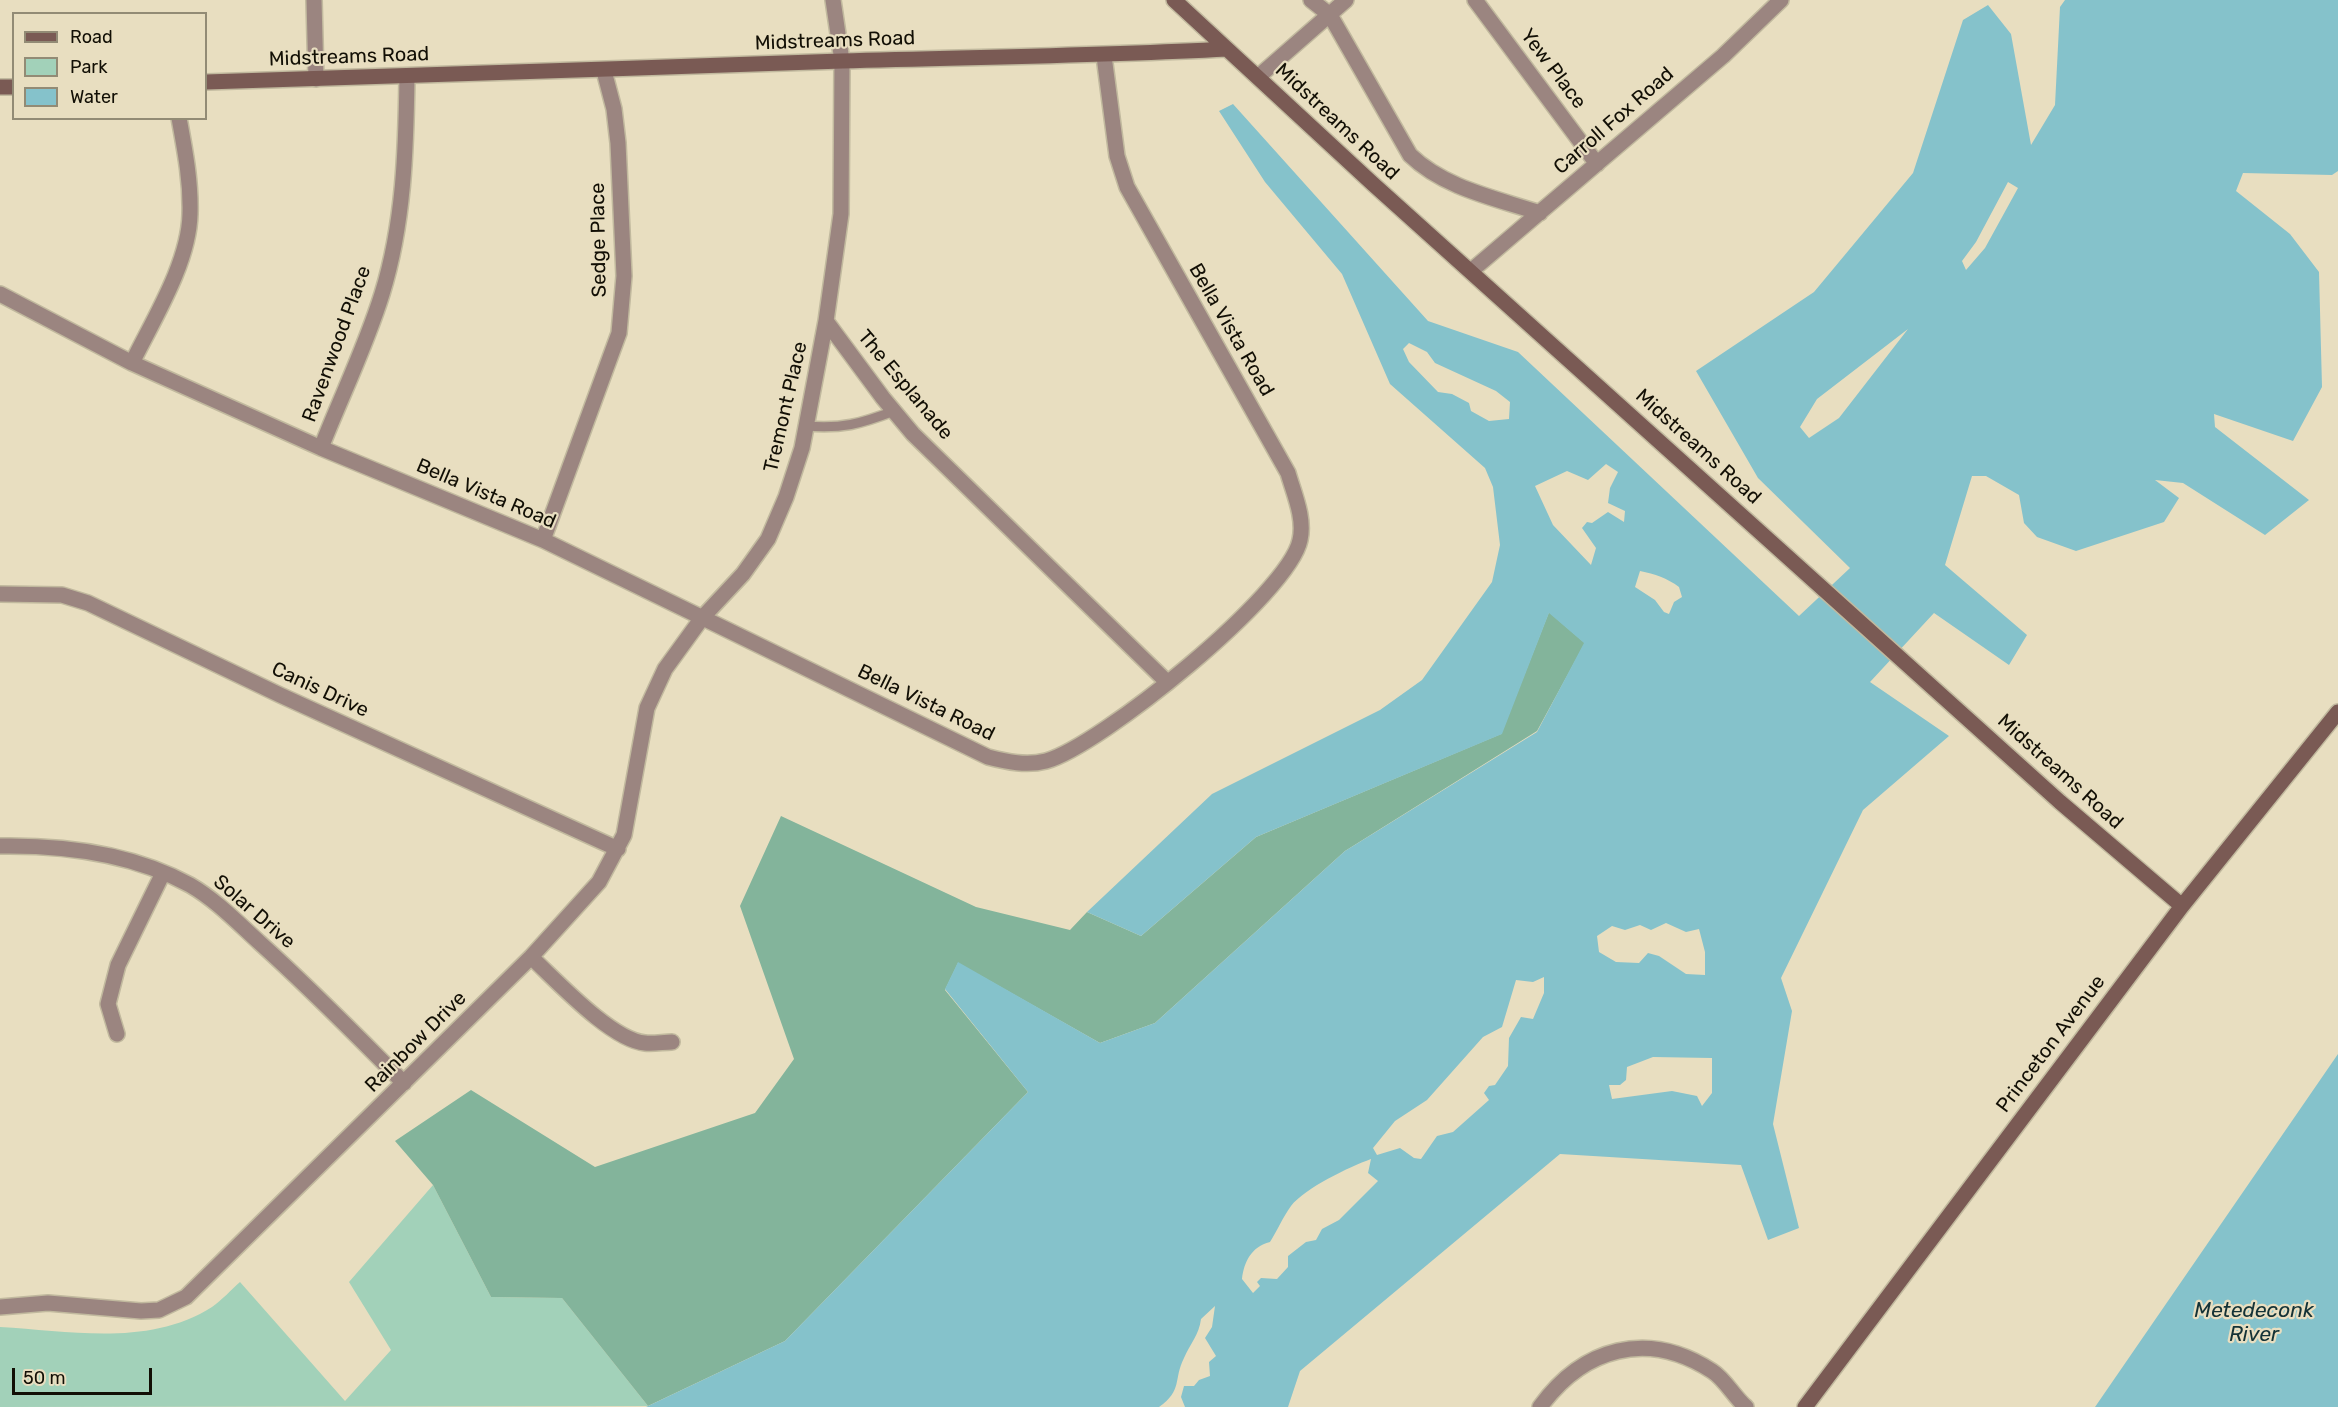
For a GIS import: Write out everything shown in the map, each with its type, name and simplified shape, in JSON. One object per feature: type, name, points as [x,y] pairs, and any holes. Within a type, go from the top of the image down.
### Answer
[{"type":"street","points":[[314,0],[316,79]]},
{"type":"street","points":[[826,321],[841,214],[843,61],[833,0]]},
{"type":"street","points":[[1174,0],[1227,50]]},
{"type":"street","points":[[1311,0],[1330,15],[1410,155],[1425,169],[1447,182],[1540,213]]},
{"type":"street","points":[[1258,77],[1346,0]]},
{"type":"street","name":"Yew Place","points":[[1475,0],[1597,164]]},
{"type":"street","name":"Carroll Fox Road","points":[[1471,271],[1723,56],[1781,0]]},
{"type":"street","name":"Midstreams Road","points":[[207,82],[604,71],[843,61],[1104,56],[1227,50],[2060,802],[2182,906]]},
{"type":"street","name":"Bella Vista Road","points":[[0,294],[132,363],[321,448],[543,540],[988,757],[1014,764],[1046,761],[1083,744],[1130,713],[1254,608],[1291,561],[1300,541],[1301,525],[1288,474],[1127,187],[1117,156],[1104,56]]},
{"type":"street","name":"Sedge Place","points":[[543,540],[619,333],[624,276],[618,143],[614,109],[604,71]]},
{"type":"street","name":"Ravenwood Place","points":[[321,448],[382,295],[399,226],[406,166],[407,76]]},
{"type":"street","points":[[132,363],[184,249],[190,216],[189,168],[179,120]]},
{"type":"street","name":"The Esplanade","points":[[826,321],[913,434],[1167,682]]},
{"type":"street","name":"Tremont Place","points":[[702,618],[743,574],[768,539],[786,497],[806,426],[826,321]]},
{"type":"street","name":"Canis Drive","points":[[0,594],[62,595],[88,603],[280,695],[618,849]]},
{"type":"street","name":"Rainbow Drive","points":[[0,1306],[48,1303],[141,1311],[159,1310],[186,1297],[531,957],[598,882],[624,835],[632,802],[646,708],[665,669],[702,618]]},
{"type":"street","name":"Princeton Avenue","points":[[1805,1407],[2182,906],[2338,712]]},
{"type":"street","name":"Solar Drive","points":[[0,846],[73,848],[104,854],[163,873],[190,885],[221,907],[404,1083]]},
{"type":"street","points":[[117,1034],[108,1004],[118,965],[163,873]]},
{"type":"street","points":[[531,957],[599,1019],[621,1034],[643,1044],[672,1042]]},
{"type":"street","points":[[1540,1407],[1556,1385],[1579,1366],[1601,1356],[1637,1347],[1674,1354],[1713,1371],[1746,1407]]},
{"type":"lane","points":[[806,426],[836,428],[855,425],[894,411]]},
{"type":"green space","points":[[1549,612],[1585,643],[1537,731],[1345,851],[1155,1023],[1100,1043],[958,963],[945,990],[1028,1092],[785,1341],[648,1406],[562,1298],[491,1297],[433,1185],[395,1141],[471,1090],[595,1167],[755,1113],[794,1059],[740,906],[781,816],[976,907],[1070,930],[1087,912],[1141,936],[1256,837],[1501,734]]},
{"type":"green space","points":[[433,1185],[491,1297],[562,1298],[648,1406],[0,1407],[0,1327],[82,1333],[136,1332],[162,1328],[188,1320],[212,1307],[240,1282],[345,1401],[391,1350],[349,1282]]},
{"type":"water","points":[[2065,0],[2338,0],[2338,171],[2332,175],[2243,173],[2236,191],[2290,234],[2319,272],[2322,387],[2293,441],[2214,414],[2215,427],[2309,500],[2265,535],[2183,483],[2155,480],[2179,498],[2164,522],[2076,551],[2037,537],[2024,523],[2019,495],[1986,476],[1972,476],[1945,565],[2027,635],[2009,665],[1934,613],[1870,682],[1949,736],[1863,810],[1781,978],[1792,1011],[1773,1124],[1799,1228],[1768,1240],[1741,1165],[1560,1154],[1300,1371],[1288,1407],[1185,1407],[1181,1397],[1184,1386],[1194,1386],[1199,1380],[1210,1376],[1209,1362],[1216,1356],[1205,1338],[1212,1327],[1215,1306],[1201,1319],[1181,1366],[1175,1390],[1159,1407],[646,1407],[785,1341],[1028,1092],[945,989],[958,962],[1100,1043],[1155,1023],[1345,851],[1537,732],[1584,643],[1549,613],[1502,734],[1256,837],[1141,936],[1087,912],[1212,794],[1380,710],[1422,680],[1492,582],[1500,545],[1493,487],[1485,468],[1390,384],[1342,274],[1265,182],[1219,111],[1233,104],[1428,321],[1518,352],[1799,616],[1850,568],[1758,478],[1696,371],[1814,292],[1913,173],[1963,20],[1988,5],[2011,34],[2031,145],[2055,105],[2060,7]],"holes":[[[2008,182],[2018,188],[1985,248],[1966,270],[1962,261],[1976,242]],[[1908,329],[1839,418],[1809,438],[1800,427],[1817,399]],[[1409,343],[1427,352],[1435,363],[1496,391],[1510,402],[1509,419],[1489,421],[1471,411],[1469,403],[1452,394],[1438,392],[1409,362],[1403,349]],[[1606,464],[1618,472],[1610,488],[1608,503],[1625,511],[1624,522],[1608,512],[1592,523],[1587,522],[1582,528],[1596,548],[1591,565],[1553,525],[1535,486],[1567,471],[1588,480]],[[1640,571],[1661,577],[1679,587],[1682,597],[1674,602],[1669,614],[1664,612],[1655,600],[1635,587]],[[1666,923],[1686,932],[1699,929],[1705,952],[1705,975],[1686,974],[1659,956],[1648,953],[1639,963],[1616,962],[1599,952],[1597,936],[1612,926],[1625,930],[1640,925],[1651,930]],[[1544,977],[1544,993],[1533,1019],[1521,1017],[1509,1038],[1508,1066],[1495,1085],[1489,1086],[1484,1093],[1489,1100],[1453,1132],[1437,1136],[1421,1159],[1414,1158],[1400,1148],[1377,1155],[1373,1148],[1395,1121],[1427,1100],[1483,1037],[1502,1027],[1516,980],[1533,982]],[[1653,1057],[1712,1058],[1712,1093],[1702,1106],[1697,1096],[1672,1091],[1612,1099],[1609,1085],[1620,1085],[1626,1080],[1627,1067]],[[1371,1159],[1368,1173],[1378,1181],[1339,1220],[1322,1229],[1316,1240],[1306,1242],[1288,1256],[1288,1267],[1277,1279],[1261,1278],[1257,1282],[1260,1286],[1253,1293],[1242,1279],[1253,1251],[1270,1242],[1288,1210],[1298,1199],[1317,1185]]]},
{"type":"water","name":"Metedeconk River","points":[[2338,1054],[2338,1407],[2095,1407]]}]
